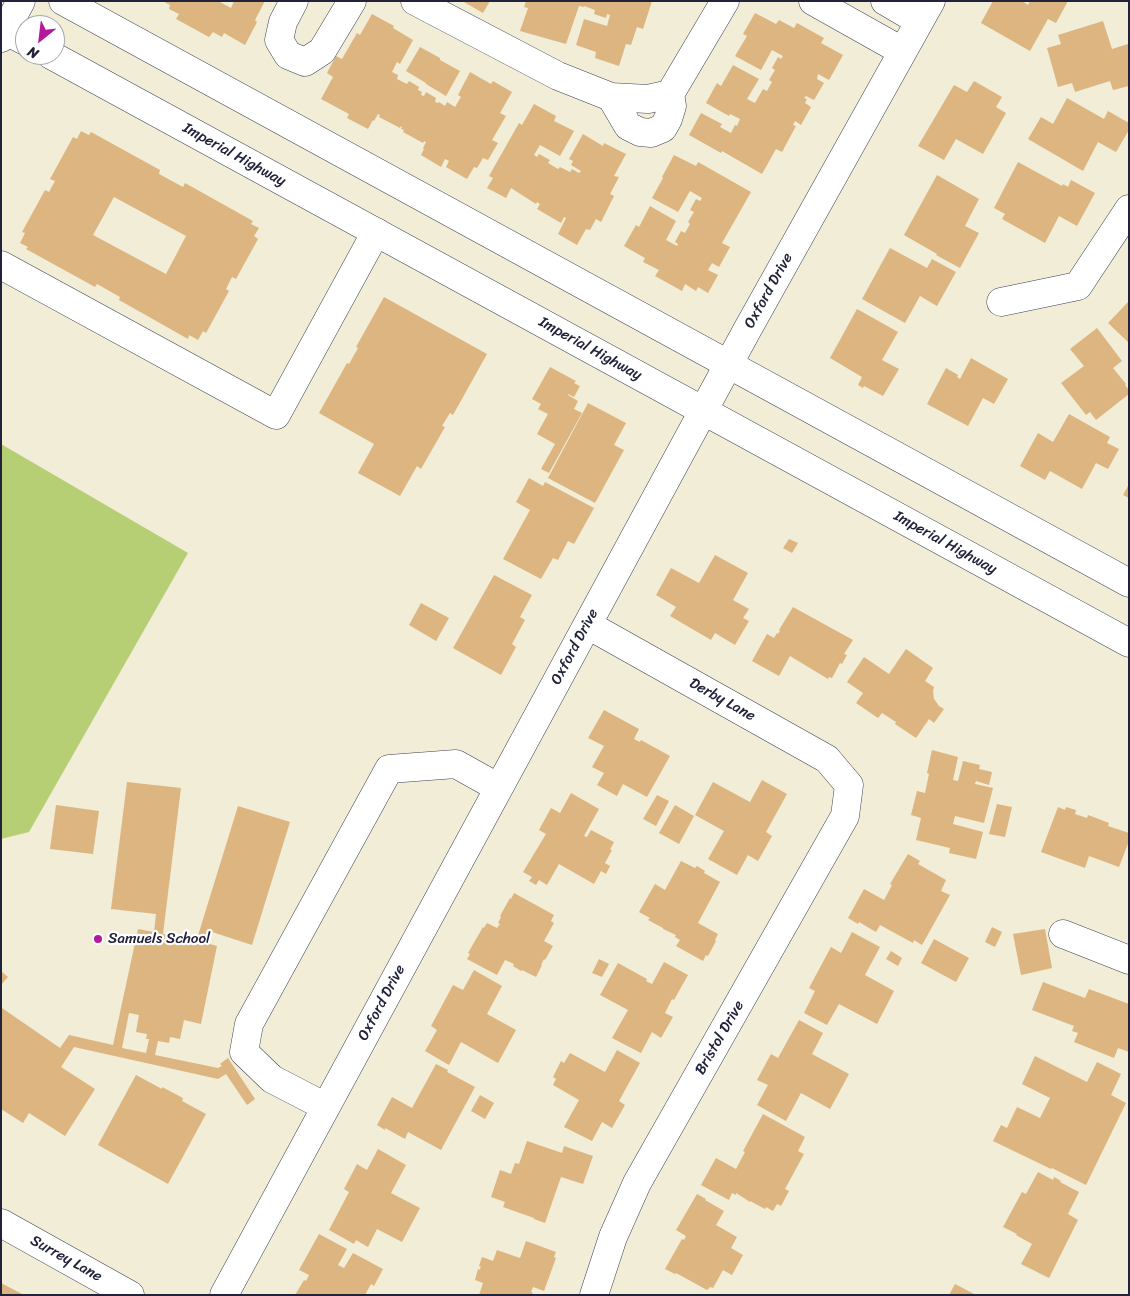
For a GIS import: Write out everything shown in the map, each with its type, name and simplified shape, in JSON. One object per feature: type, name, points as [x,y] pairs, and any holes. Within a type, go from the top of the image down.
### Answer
[{"type":"street","points":[[8,34],[21,1]]},
{"type":"street","points":[[63,1],[1129,583]]},
{"type":"street","points":[[294,1],[282,22],[279,40],[288,55],[305,62],[322,52],[352,1]]},
{"type":"street","points":[[415,1],[558,76],[611,97],[648,99],[670,94],[724,1]]},
{"type":"street","points":[[812,1],[902,51]]},
{"type":"street","points":[[885,1],[925,11]]},
{"type":"street","name":"Oxford Drive","points":[[224,1295],[729,364],[925,11]]},
{"type":"street","name":"Imperial Highway","points":[[65,63],[1129,643]]},
{"type":"street","points":[[1001,302],[1078,286],[1129,209]]},
{"type":"street","points":[[1,265],[276,415],[376,232]]},
{"type":"street","name":"Derby Lane","points":[[588,624],[827,759],[849,785]]},
{"type":"street","points":[[326,1107],[272,1079],[244,1052],[249,1024],[389,770],[456,764],[499,788]]},
{"type":"street","name":"Bristol Drive","points":[[594,1295],[613,1237],[637,1183],[845,816],[849,785]]},
{"type":"street","points":[[1062,934],[1129,960]]},
{"type":"street","name":"Surrey Lane","points":[[1,1224],[130,1295]]},
{"type":"green space","points":[[1,444],[188,553],[29,832],[1,839]]},
{"type":"building","points":[[163,1],[220,1],[231,8],[234,1],[265,1],[245,45],[224,33],[222,37],[213,32],[209,37],[176,19],[179,14],[169,9],[170,5]]},
{"type":"building","points":[[462,1],[490,1],[483,13]]},
{"type":"building","points":[[526,1],[652,1],[643,29],[637,27],[631,45],[626,44],[619,66],[595,58],[596,52],[576,45],[584,19],[607,26],[610,15],[607,14],[606,18],[594,14],[595,10],[579,6],[566,44],[520,31],[528,8],[524,7]]},
{"type":"building","points":[[993,1],[1022,1],[1028,5],[1030,1],[1068,1],[1056,23],[1048,19],[1030,51],[981,23]]},
{"type":"building","points":[[755,13],[776,24],[779,20],[794,28],[797,23],[824,38],[821,43],[843,55],[829,80],[818,74],[817,79],[824,83],[814,100],[806,96],[804,98],[807,99],[805,103],[811,107],[801,125],[795,121],[793,125],[796,126],[782,152],[776,149],[762,174],[689,135],[701,113],[722,124],[720,127],[731,133],[735,125],[737,126],[740,119],[730,114],[729,116],[706,103],[717,83],[721,86],[733,65],[759,79],[747,99],[755,103],[763,89],[767,91],[772,82],[769,80],[775,70],[772,68],[778,57],[781,59],[783,56],[772,50],[761,70],[735,56],[747,36],[743,34]]},
{"type":"building","points":[[372,14],[394,26],[393,28],[413,40],[400,64],[397,62],[392,72],[398,75],[397,79],[407,84],[409,81],[419,87],[418,90],[422,92],[421,95],[424,96],[426,92],[436,98],[435,102],[445,106],[447,102],[455,107],[461,97],[458,95],[470,72],[491,84],[493,81],[512,92],[500,113],[506,116],[492,140],[498,143],[488,160],[483,158],[477,168],[474,167],[467,179],[446,167],[449,161],[445,159],[441,167],[421,155],[426,142],[424,141],[423,143],[403,132],[404,130],[401,129],[401,126],[400,128],[379,117],[380,115],[378,114],[368,129],[347,118],[349,114],[321,99],[333,77],[327,73],[336,56],[342,59],[357,33],[360,35]]},
{"type":"building","points":[[1103,21],[1112,49],[1128,44],[1129,86],[1113,90],[1110,81],[1075,92],[1072,83],[1058,87],[1047,48],[1061,44],[1058,35]]},
{"type":"building","points":[[420,47],[460,71],[446,96],[406,71]]},
{"type":"building","points":[[974,81],[1002,97],[996,107],[1006,113],[983,154],[956,139],[944,160],[918,146],[954,85],[967,92]]},
{"type":"building","points":[[1067,98],[1104,119],[1108,111],[1129,123],[1129,130],[1116,152],[1098,142],[1083,171],[1028,139],[1041,117],[1053,124]]},
{"type":"building","points":[[534,104],[556,116],[554,121],[574,131],[560,156],[540,145],[534,155],[537,157],[539,154],[550,160],[548,163],[558,169],[560,167],[570,172],[572,169],[579,173],[581,171],[571,165],[573,161],[569,159],[583,134],[603,146],[604,143],[626,154],[614,176],[619,177],[610,194],[614,196],[601,222],[596,219],[590,230],[586,229],[577,245],[558,234],[566,218],[564,217],[561,223],[537,209],[540,204],[537,202],[536,204],[511,188],[506,198],[487,188],[493,178],[489,176],[519,123],[522,125]]},
{"type":"building","points":[[81,131],[89,135],[91,132],[160,170],[159,174],[183,187],[185,183],[253,221],[251,224],[259,228],[254,236],[258,239],[236,279],[232,277],[226,289],[229,291],[206,333],[203,331],[198,340],[189,335],[188,339],[119,300],[120,297],[97,284],[95,287],[26,249],[28,247],[20,243],[25,233],[22,232],[45,190],[49,192],[55,181],[50,179],[73,137],[77,139]],"holes":[[[114,197],[186,236],[166,274],[93,235]]]},
{"type":"building","points":[[674,155],[696,166],[698,162],[751,192],[722,243],[730,247],[719,267],[712,263],[708,270],[718,275],[708,293],[698,287],[696,291],[685,284],[682,291],[655,276],[659,270],[643,262],[645,258],[624,246],[636,225],[639,227],[650,206],[676,221],[666,240],[677,246],[678,244],[675,242],[681,231],[685,233],[690,224],[688,222],[694,212],[690,210],[696,199],[700,201],[702,198],[690,191],[678,212],[652,198]]},
{"type":"building","points":[[1018,162],[1062,186],[1063,184],[1068,187],[1071,180],[1095,193],[1077,226],[1059,216],[1045,243],[1002,219],[1005,214],[994,208]]},
{"type":"building","points":[[937,175],[979,199],[965,226],[979,233],[960,268],[904,235]]},
{"type":"building","points":[[890,248],[927,268],[932,259],[956,272],[937,306],[920,296],[905,323],[862,299]]},
{"type":"building","points":[[384,297],[487,354],[453,415],[450,413],[442,426],[445,427],[421,469],[417,466],[400,496],[358,473],[374,444],[319,413],[347,363],[349,364],[358,348],[356,347]]},
{"type":"building","points":[[1129,301],[1129,343],[1108,323]]},
{"type":"building","points":[[857,309],[898,332],[882,360],[899,369],[883,396],[864,386],[863,388],[858,385],[862,377],[830,358]]},
{"type":"building","points":[[1097,328],[1122,361],[1113,368],[1126,384],[1129,394],[1096,420],[1090,412],[1086,415],[1061,383],[1084,366],[1070,349]]},
{"type":"building","points":[[971,358],[1008,379],[994,404],[983,398],[968,426],[927,404],[946,368],[958,375],[957,377],[960,379]]},
{"type":"building","points":[[550,367],[576,381],[574,383],[580,386],[574,397],[568,395],[578,401],[574,409],[582,413],[549,473],[541,469],[555,444],[537,434],[548,414],[538,409],[541,404],[532,399]]},
{"type":"building","points":[[588,403],[626,423],[614,445],[624,450],[595,503],[548,478]]},
{"type":"building","points":[[1069,414],[1110,437],[1107,443],[1119,449],[1108,469],[1096,463],[1082,489],[1050,471],[1045,480],[1020,466],[1038,433],[1053,442]]},
{"type":"building","points":[[529,478],[543,486],[545,482],[594,508],[574,544],[568,541],[558,560],[553,558],[541,579],[503,559],[530,510],[516,502]]},
{"type":"building","points":[[1129,484],[1129,498],[1123,495]]},
{"type":"building","points":[[789,539],[798,543],[792,553],[783,548]]},
{"type":"building","points":[[715,555],[748,573],[733,600],[749,609],[743,618],[749,621],[735,645],[715,633],[711,640],[670,616],[676,607],[656,595],[671,568],[699,583]]},
{"type":"building","points":[[494,575],[532,595],[520,617],[525,620],[512,644],[516,647],[501,675],[453,648]]},
{"type":"building","points":[[421,603],[449,618],[436,641],[409,625]]},
{"type":"building","points":[[793,607],[853,640],[844,654],[847,655],[832,678],[829,677],[828,679],[790,656],[779,676],[752,661],[767,634],[774,638],[778,634]]},
{"type":"building","points":[[906,649],[933,668],[925,681],[934,687],[934,699],[944,709],[934,723],[929,719],[916,738],[882,713],[878,718],[856,703],[863,693],[847,682],[864,657],[889,674]]},
{"type":"building","points":[[604,710],[639,729],[634,739],[640,742],[641,740],[670,756],[647,797],[623,784],[617,796],[597,785],[604,773],[592,767],[604,746],[588,738]]},
{"type":"building","points":[[932,750],[958,757],[953,780],[958,781],[963,761],[980,765],[979,769],[992,772],[989,785],[976,781],[975,784],[993,788],[984,823],[955,816],[953,824],[983,832],[976,859],[949,853],[950,848],[916,840],[921,818],[911,815],[917,791],[925,793]]},
{"type":"building","points":[[762,780],[787,794],[766,832],[772,836],[758,861],[748,855],[737,875],[708,859],[724,831],[695,815],[713,782],[750,802]]},
{"type":"building","points":[[127,782],[181,788],[163,934],[196,942],[238,806],[290,822],[252,945],[209,931],[206,943],[217,946],[201,1024],[184,1020],[180,1039],[170,1037],[169,1043],[158,1041],[155,1055],[218,1068],[228,1058],[255,1099],[247,1105],[226,1074],[218,1079],[74,1047],[61,1067],[95,1089],[65,1136],[29,1113],[23,1123],[1,1109],[2,1008],[60,1048],[69,1035],[113,1045],[138,929],[154,932],[156,914],[111,909]],"holes":[[[129,1013],[139,1015],[136,1032],[147,1034],[146,1039],[149,1039],[146,1053],[122,1048]]]},
{"type":"building","points":[[571,793],[599,809],[584,836],[587,837],[591,830],[614,842],[605,863],[610,866],[606,874],[601,871],[594,884],[559,864],[547,885],[539,880],[536,885],[529,881],[532,877],[523,872],[546,834],[539,830],[551,808],[560,813]]},
{"type":"building","points":[[657,795],[669,801],[656,826],[643,819]]},
{"type":"building","points":[[997,804],[1012,807],[1005,837],[989,834]]},
{"type":"building","points":[[56,805],[99,811],[93,854],[50,849]]},
{"type":"building","points":[[675,805],[694,816],[679,844],[659,833]]},
{"type":"building","points":[[1058,807],[1065,810],[1066,807],[1076,810],[1075,814],[1087,818],[1088,815],[1109,823],[1108,826],[1129,833],[1129,841],[1119,867],[1089,856],[1085,868],[1041,852]]},
{"type":"building","points":[[908,854],[920,861],[918,864],[946,880],[941,891],[950,895],[922,945],[914,940],[913,943],[880,925],[876,932],[848,918],[864,889],[884,900],[892,885],[890,884]]},
{"type":"building","points":[[681,861],[695,868],[697,866],[705,871],[704,873],[720,882],[698,923],[718,934],[708,956],[706,955],[703,961],[676,946],[680,940],[675,937],[676,935],[648,920],[650,918],[639,912],[655,884],[665,890]]},
{"type":"building","points":[[514,893],[554,915],[551,921],[554,923],[544,941],[553,946],[544,959],[536,977],[521,971],[513,966],[514,964],[505,960],[497,975],[467,959],[470,954],[468,953],[483,927],[487,923],[497,928],[500,924],[498,923],[500,916]]},
{"type":"building","points":[[992,927],[1002,932],[995,947],[985,942]]},
{"type":"building","points":[[1045,929],[1052,968],[1021,975],[1013,934]]},
{"type":"building","points":[[852,932],[880,947],[865,975],[894,991],[877,1024],[839,1004],[827,1025],[804,1013],[815,991],[809,988],[831,947],[841,953]]},
{"type":"building","points":[[934,939],[969,958],[956,982],[921,963]]},
{"type":"building","points":[[891,951],[902,958],[898,966],[886,959]]},
{"type":"building","points":[[599,959],[609,964],[602,977],[592,973]]},
{"type":"building","points":[[664,962],[688,975],[665,1013],[673,1017],[661,1038],[652,1032],[641,1053],[612,1038],[628,1010],[600,995],[618,963],[647,979],[646,981],[652,984]]},
{"type":"building","points":[[474,970],[502,986],[487,1014],[516,1030],[498,1063],[461,1042],[449,1065],[425,1051],[437,1030],[431,1026],[453,985],[463,990]]},
{"type":"building","points":[[1,971],[8,977],[1,985]]},
{"type":"building","points":[[1043,982],[1085,998],[1089,989],[1129,1004],[1129,1052],[1118,1048],[1114,1058],[1074,1042],[1078,1033],[1072,1031],[1074,1026],[1032,1010]]},
{"type":"building","points":[[799,1020],[823,1033],[812,1054],[849,1074],[830,1109],[801,1093],[786,1121],[757,1105],[768,1085],[757,1080],[771,1054],[778,1058]]},
{"type":"building","points":[[617,1050],[640,1063],[619,1101],[625,1105],[612,1128],[602,1122],[592,1141],[564,1127],[579,1100],[553,1085],[556,1079],[553,1077],[561,1061],[564,1063],[570,1053],[605,1072]]},
{"type":"building","points":[[1035,1056],[1087,1082],[1097,1062],[1121,1074],[1111,1095],[1126,1103],[1086,1185],[993,1141],[1001,1125],[1007,1128],[1017,1107],[1040,1118],[1050,1098],[1022,1084]]},
{"type":"building","points":[[436,1064],[475,1087],[441,1150],[408,1132],[405,1139],[377,1125],[392,1097],[412,1108]]},
{"type":"building","points":[[136,1075],[183,1098],[182,1101],[206,1114],[168,1184],[98,1145]]},
{"type":"building","points":[[480,1095],[494,1103],[485,1119],[471,1111]]},
{"type":"building","points":[[763,1114],[805,1137],[798,1151],[804,1154],[785,1189],[789,1191],[781,1206],[777,1204],[773,1211],[750,1202],[736,1193],[736,1195],[732,1193],[729,1200],[701,1185],[716,1158],[736,1169],[745,1152],[743,1151]]},
{"type":"building","points":[[527,1141],[562,1153],[564,1146],[593,1156],[583,1184],[561,1177],[545,1223],[503,1207],[505,1202],[491,1197],[500,1170],[511,1174],[515,1163],[519,1164]]},
{"type":"building","points":[[378,1149],[406,1165],[391,1193],[420,1208],[402,1242],[377,1229],[368,1247],[356,1240],[354,1244],[329,1230],[349,1192],[344,1189],[357,1164],[367,1170]]},
{"type":"building","points":[[1038,1172],[1053,1180],[1054,1177],[1079,1192],[1068,1214],[1078,1220],[1049,1278],[1021,1264],[1032,1244],[1003,1227],[1022,1192],[1026,1194]]},
{"type":"building","points":[[697,1194],[724,1211],[716,1225],[737,1237],[731,1248],[743,1255],[732,1275],[723,1270],[713,1288],[710,1287],[707,1290],[665,1269],[682,1239],[684,1240],[686,1236],[676,1230]]},
{"type":"building","points":[[319,1234],[347,1249],[338,1265],[344,1268],[353,1253],[383,1269],[374,1286],[371,1284],[365,1295],[295,1295],[309,1275],[299,1270]]},
{"type":"building","points":[[526,1241],[556,1252],[554,1257],[556,1258],[544,1291],[533,1287],[532,1295],[479,1295],[483,1283],[475,1280],[478,1269],[481,1267],[479,1266],[482,1257],[493,1261],[497,1250],[520,1258]]},
{"type":"building","points":[[1,1283],[24,1295],[1,1295]]},
{"type":"building","points":[[955,1284],[976,1295],[949,1295]]},
{"type":"place","name":"Samuels School","points":[[98,939]]}]
